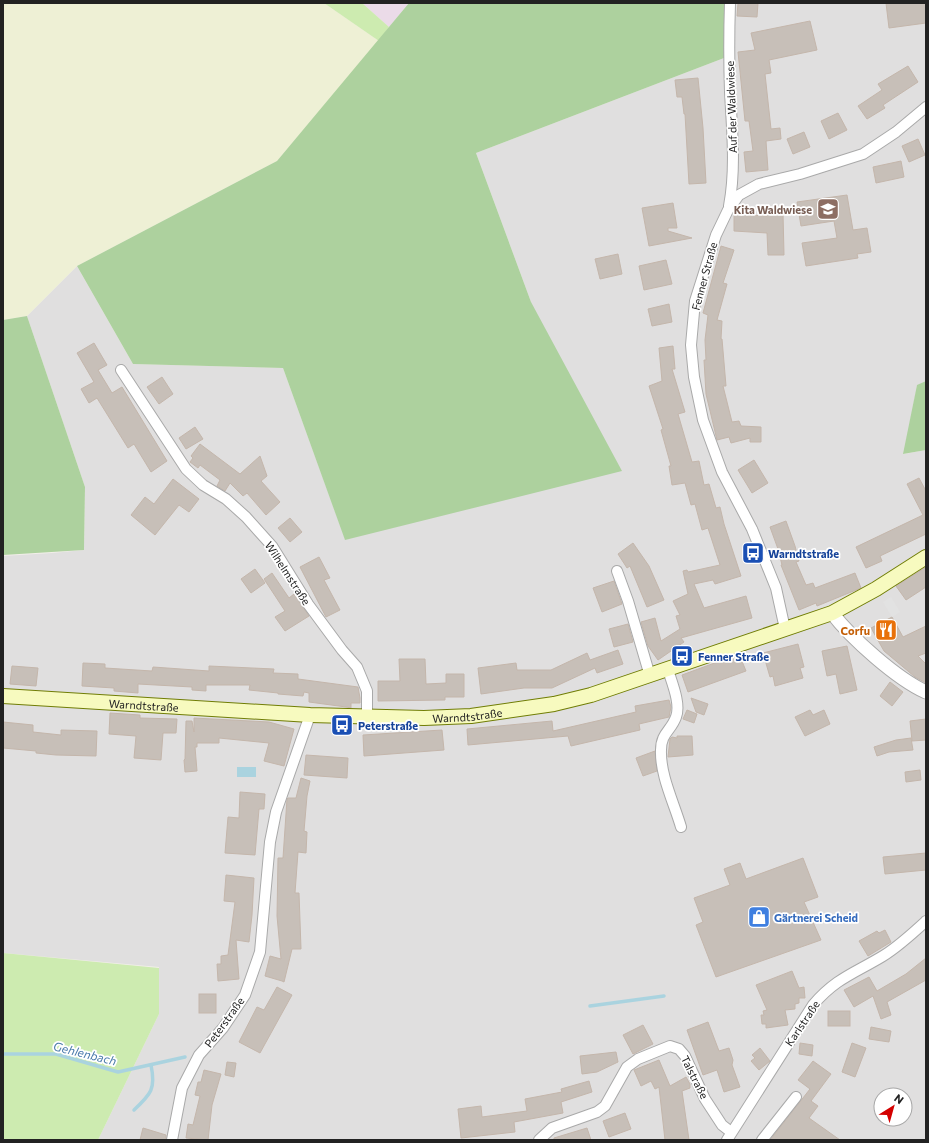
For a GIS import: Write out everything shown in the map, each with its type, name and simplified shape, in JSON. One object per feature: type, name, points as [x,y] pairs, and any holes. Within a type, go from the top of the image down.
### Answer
[{"type":"main road","name":"Warndtstraße","points":[[3,696],[310,715],[367,717],[470,716],[554,704],[591,695],[650,676],[832,613],[876,589],[926,557]]},
{"type":"street","name":"Auf der Waldwiese","points":[[728,210],[733,173],[730,84],[730,3]]},
{"type":"street","name":"Fenner Straße","points":[[785,629],[776,588],[752,529],[722,472],[706,428],[694,377],[691,345],[695,301],[716,235],[728,210],[739,195],[759,184],[800,174],[864,154],[896,132],[926,107]]},
{"type":"street","name":"Wilhelmstraße","points":[[121,370],[186,469],[203,485],[226,499],[246,516],[272,546],[308,604],[342,650],[357,667],[367,691],[367,717]]},
{"type":"street","points":[[617,571],[628,601],[650,676]]},
{"type":"street","points":[[832,613],[846,631],[896,673],[926,692]]},
{"type":"street","points":[[668,670],[677,707],[676,716],[662,737],[662,766],[681,827]]},
{"type":"street","name":"Peterstraße","points":[[172,1140],[182,1088],[199,1055],[223,1028],[245,995],[260,952],[270,842],[276,812],[310,715]]},
{"type":"street","name":"Karlstraße","points":[[729,1136],[813,1005],[824,992],[835,982],[884,955],[926,921]]},
{"type":"street","name":"Talstraße","points":[[539,1140],[552,1128],[588,1116],[605,1106],[627,1068],[638,1059],[670,1046],[679,1049],[685,1056],[706,1099],[729,1136]]},
{"type":"street","points":[[762,1140],[796,1097]]},
{"type":"shaded area","points":[[362,3],[409,3],[389,27]]},
{"type":"shaded area","points":[[724,3],[926,3],[926,381],[917,386],[904,454],[926,450],[926,1140],[98,1140],[159,1014],[159,967],[3,953],[3,556],[84,550],[85,487],[27,316],[77,266],[133,364],[283,368],[345,539],[531,302],[476,153],[724,58]]},
{"type":"shaded area","points":[[891,597],[900,612],[892,617],[883,602]]},
{"type":"green space","points":[[3,3],[324,3],[379,41],[277,161],[77,266],[27,316],[3,320]]},
{"type":"green space","points":[[324,3],[362,3],[389,27],[379,41]]},
{"type":"green space","points":[[409,3],[724,3],[724,58],[476,153],[531,302],[622,471],[345,540],[283,368],[133,364],[77,266],[277,161]]},
{"type":"green space","points":[[27,316],[85,487],[84,550],[3,555],[3,320]]},
{"type":"green space","points":[[926,381],[926,450],[903,454],[917,385]]},
{"type":"green space","points":[[3,953],[159,968],[159,1014],[98,1140],[3,1140]]},
{"type":"water","points":[[237,767],[256,767],[256,777],[237,777]]},
{"type":"building","points":[[738,3],[758,3],[757,17],[737,16]]},
{"type":"building","points":[[886,3],[926,3],[926,23],[889,28]]},
{"type":"building","points":[[810,21],[817,50],[769,60],[771,73],[765,74],[771,129],[780,128],[781,139],[766,141],[768,170],[746,172],[744,152],[753,151],[749,121],[745,121],[738,52],[755,50],[751,33]]},
{"type":"building","points":[[908,66],[918,82],[883,105],[885,108],[867,119],[858,106],[882,90],[878,84]]},
{"type":"building","points":[[698,78],[706,183],[689,184],[685,114],[682,97],[677,97],[675,80]]},
{"type":"building","points":[[838,113],[847,130],[829,139],[821,121]]},
{"type":"building","points":[[804,132],[810,147],[793,154],[787,139]]},
{"type":"building","points":[[918,139],[925,155],[909,162],[902,146]]},
{"type":"building","points":[[901,161],[904,177],[876,183],[873,167]]},
{"type":"building","points":[[847,195],[853,230],[867,228],[871,252],[857,254],[858,258],[806,266],[802,243],[837,238],[834,221],[801,226],[797,202]]},
{"type":"building","points":[[673,203],[677,228],[668,228],[668,231],[692,238],[649,246],[642,208]]},
{"type":"building","points":[[783,213],[784,255],[768,255],[767,233],[734,231],[734,214],[767,216],[767,214]]},
{"type":"building","points":[[721,246],[734,250],[723,283],[727,284],[717,320],[722,321],[721,339],[726,386],[723,386],[732,422],[739,421],[741,426],[761,427],[761,442],[750,442],[750,438],[731,443],[729,437],[717,440],[706,394],[704,360],[706,360],[705,340],[708,315],[703,313]]},
{"type":"building","points":[[618,254],[622,274],[600,279],[595,259]]},
{"type":"building","points":[[666,260],[672,284],[644,290],[639,266]]},
{"type":"building","points":[[669,304],[672,322],[652,326],[648,309]]},
{"type":"building","points":[[94,343],[107,365],[98,370],[112,393],[122,387],[167,461],[151,472],[134,444],[128,448],[97,398],[89,403],[81,389],[94,382],[77,353]]},
{"type":"building","points":[[673,346],[675,369],[672,369],[685,412],[678,414],[692,462],[699,461],[704,485],[709,484],[716,508],[720,507],[741,576],[715,584],[713,580],[694,584],[704,608],[746,596],[752,618],[681,638],[684,642],[658,660],[648,646],[641,622],[655,618],[661,641],[680,629],[676,616],[680,615],[673,601],[688,594],[683,571],[687,570],[688,572],[720,565],[708,528],[702,530],[695,504],[691,505],[685,483],[672,485],[669,466],[671,466],[661,430],[663,429],[649,386],[662,381],[659,348]]},
{"type":"building","points":[[162,377],[173,394],[159,404],[147,387]]},
{"type":"building","points":[[195,427],[203,439],[186,449],[179,438]]},
{"type":"building","points":[[200,444],[240,474],[260,456],[267,476],[261,481],[280,502],[266,515],[247,493],[243,496],[230,483],[225,491],[217,486],[220,480],[200,465],[198,468],[190,462],[193,458],[191,456]]},
{"type":"building","points":[[754,460],[768,483],[752,493],[738,470]]},
{"type":"building","points":[[919,478],[926,491],[926,534],[880,556],[882,561],[866,568],[856,547],[923,515],[907,484]]},
{"type":"building","points":[[173,479],[199,499],[189,512],[179,505],[155,535],[131,515],[145,497],[154,504]]},
{"type":"building","points":[[290,518],[302,532],[290,542],[278,528]]},
{"type":"building","points":[[786,521],[799,561],[796,562],[806,585],[813,583],[815,588],[855,573],[861,588],[817,606],[816,603],[799,610],[781,565],[778,549],[770,527]]},
{"type":"building","points":[[633,543],[649,566],[664,600],[647,607],[630,566],[627,568],[618,554]]},
{"type":"building","points":[[319,557],[330,578],[324,580],[340,610],[326,617],[300,567]]},
{"type":"building","points":[[926,567],[926,587],[906,600],[896,586]]},
{"type":"building","points":[[255,569],[265,583],[251,593],[241,579]]},
{"type":"building","points":[[272,573],[289,598],[294,594],[309,616],[285,631],[275,617],[285,611],[264,579]]},
{"type":"building","points":[[614,581],[622,604],[602,612],[593,588]]},
{"type":"building","points":[[892,617],[903,637],[926,626],[926,653],[918,656],[926,664],[926,683],[915,677],[884,651],[871,628]]},
{"type":"building","points":[[628,624],[633,642],[614,647],[609,629]]},
{"type":"building","points":[[798,644],[804,667],[800,668],[803,678],[775,686],[773,676],[770,677],[763,653]]},
{"type":"building","points":[[847,646],[857,690],[840,694],[836,674],[827,676],[822,651]]},
{"type":"building","points":[[618,650],[623,664],[597,673],[595,668],[552,688],[524,688],[481,694],[478,668],[516,663],[517,670],[551,670],[587,653],[590,660]]},
{"type":"building","points":[[739,654],[746,671],[688,692],[682,675]]},
{"type":"building","points":[[399,659],[425,659],[426,684],[446,683],[446,674],[464,674],[464,697],[445,697],[445,700],[378,701],[378,681],[400,681]]},
{"type":"building","points":[[83,663],[105,664],[105,668],[152,671],[153,667],[209,671],[209,666],[274,669],[273,673],[298,674],[298,679],[358,687],[360,703],[351,703],[351,708],[309,702],[309,693],[304,692],[303,696],[278,694],[249,690],[250,685],[206,685],[206,691],[192,690],[192,687],[138,684],[138,693],[114,691],[114,688],[82,686]]},
{"type":"building","points":[[12,666],[38,668],[36,686],[10,684]]},
{"type":"building","points":[[890,682],[903,692],[892,706],[880,696]]},
{"type":"building","points":[[691,698],[708,704],[704,715],[696,712]]},
{"type":"building","points":[[669,700],[671,707],[669,717],[639,724],[640,730],[571,746],[568,736],[468,745],[467,729],[552,721],[553,731],[636,712],[635,706]]},
{"type":"building","points":[[687,710],[697,714],[694,723],[683,719]]},
{"type":"building","points":[[810,710],[813,715],[824,710],[830,724],[805,736],[795,717]]},
{"type":"building","points":[[110,713],[140,715],[140,718],[177,719],[176,733],[163,733],[161,760],[134,758],[136,736],[109,734]]},
{"type":"building","points":[[194,718],[269,722],[294,729],[284,766],[264,761],[269,743],[219,738],[219,743],[197,743],[197,747],[195,747],[197,771],[185,772],[184,760],[186,721],[192,721],[194,732]]},
{"type":"building","points":[[926,719],[926,740],[912,741],[910,721]]},
{"type":"building","points":[[3,722],[33,725],[33,732],[61,735],[61,730],[97,731],[96,756],[56,755],[36,753],[36,751],[3,748]]},
{"type":"building","points":[[442,730],[444,750],[364,756],[363,735]]},
{"type":"building","points":[[677,736],[692,736],[693,755],[668,757],[670,739],[672,737],[677,738]]},
{"type":"building","points":[[911,738],[913,750],[889,752],[877,756],[874,747],[896,740]]},
{"type":"building","points":[[655,751],[657,771],[643,776],[636,758]]},
{"type":"building","points":[[306,755],[348,758],[347,778],[304,775]]},
{"type":"building","points":[[920,770],[921,780],[906,782],[905,772]]},
{"type":"building","points":[[301,778],[310,781],[304,831],[307,832],[306,853],[298,852],[295,893],[299,893],[301,949],[292,949],[284,982],[265,976],[270,956],[281,959],[277,916],[278,858],[283,858],[287,799],[296,798]]},
{"type":"building","points":[[240,792],[265,794],[264,809],[259,809],[255,855],[225,853],[228,817],[239,818]]},
{"type":"building","points":[[926,853],[926,870],[885,874],[883,857]]},
{"type":"building","points":[[803,858],[818,897],[804,902],[821,940],[716,977],[696,925],[703,922],[694,898],[730,885],[724,869],[740,863],[746,879]]},
{"type":"building","points":[[226,875],[254,878],[252,915],[249,942],[236,940],[239,979],[218,981],[217,964],[221,964],[221,956],[228,955],[235,902],[224,901]]},
{"type":"building","points":[[885,930],[891,942],[868,956],[859,941],[877,931],[879,933]]},
{"type":"building","points":[[926,958],[926,980],[887,1002],[891,1015],[881,1019],[873,996],[854,1007],[844,990],[869,977],[877,991],[906,974]]},
{"type":"building","points":[[792,971],[799,988],[804,987],[805,998],[799,998],[799,1003],[795,1004],[795,1009],[785,1010],[788,1025],[766,1028],[766,1024],[762,1024],[761,1015],[764,1015],[763,1011],[767,1010],[756,985]]},
{"type":"building","points":[[277,987],[292,995],[260,1053],[239,1042],[257,1007],[264,1010]]},
{"type":"building","points":[[199,994],[216,994],[216,1013],[199,1013]]},
{"type":"building","points":[[828,1011],[850,1011],[850,1026],[828,1026]]},
{"type":"building","points":[[708,1022],[719,1051],[729,1048],[733,1060],[732,1065],[740,1087],[724,1092],[717,1070],[703,1075],[687,1030]]},
{"type":"building","points":[[643,1025],[653,1044],[633,1054],[623,1035]]},
{"type":"building","points":[[871,1027],[891,1031],[889,1042],[869,1039]]},
{"type":"building","points":[[800,1043],[813,1045],[812,1056],[799,1054]]},
{"type":"building","points":[[852,1043],[866,1048],[855,1077],[842,1072]]},
{"type":"building","points":[[760,1048],[770,1061],[759,1070],[751,1061],[755,1058],[752,1055]]},
{"type":"building","points":[[616,1052],[618,1062],[597,1072],[582,1074],[580,1056]]},
{"type":"building","points":[[659,1060],[670,1086],[686,1077],[690,1084],[690,1088],[682,1091],[689,1140],[665,1140],[659,1087],[655,1089],[651,1081],[641,1086],[634,1070]]},
{"type":"building","points":[[813,1061],[831,1074],[811,1101],[818,1106],[809,1118],[840,1140],[770,1140],[810,1089],[798,1080]]},
{"type":"building","points":[[227,1062],[236,1063],[234,1077],[225,1075]]},
{"type":"building","points":[[204,1070],[221,1074],[212,1105],[208,1140],[186,1138],[188,1124],[193,1125],[200,1096],[195,1095],[198,1082],[201,1082]]},
{"type":"building","points":[[589,1081],[592,1092],[561,1102],[563,1113],[514,1122],[515,1132],[461,1138],[458,1109],[481,1106],[482,1117],[527,1111],[525,1099],[562,1092],[561,1089]]},
{"type":"building","points":[[625,1113],[631,1129],[609,1137],[603,1121]]},
{"type":"building","points":[[143,1128],[166,1135],[166,1140],[140,1140]]},
{"type":"building","points":[[587,1128],[591,1140],[554,1140],[554,1138]]},
{"type":"waterway","name":"Gehlenbach","points":[[590,1006],[664,996]]},
{"type":"waterway","name":"Gehlenbach","points":[[3,1054],[56,1054],[118,1072],[185,1057]]},
{"type":"waterway","points":[[134,1110],[145,1100],[151,1090],[153,1080],[151,1065]]},
{"type":"place","name":"Kita Waldwiese","points":[[828,209]]},
{"type":"place","name":"Warndtstraße","points":[[753,553]]},
{"type":"place","name":"Corfu","points":[[886,630]]},
{"type":"place","name":"Fenner Straße","points":[[682,656]]},
{"type":"place","name":"Peterstraße","points":[[342,725]]},
{"type":"place","name":"Gärtnerei Scheid","points":[[759,917]]}]
